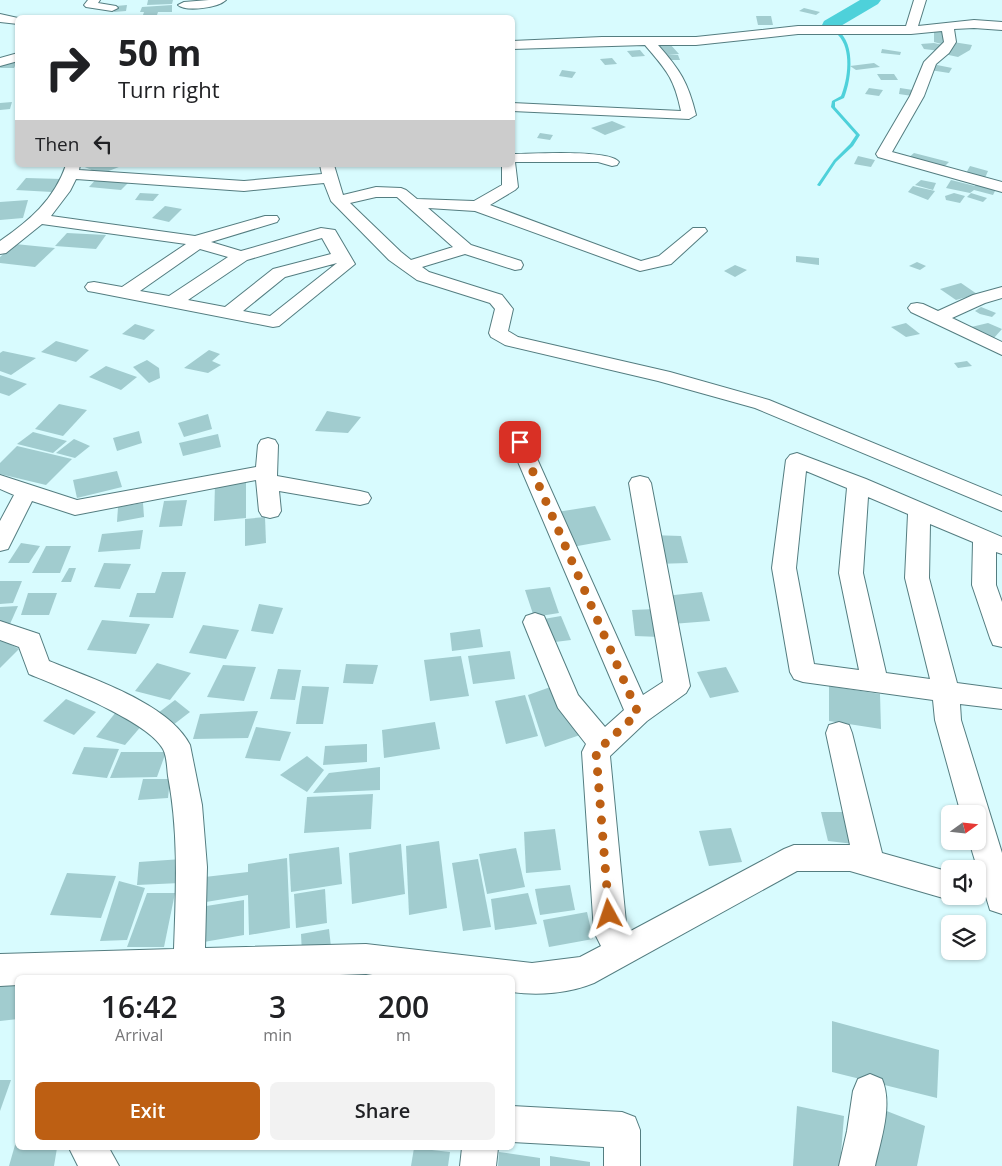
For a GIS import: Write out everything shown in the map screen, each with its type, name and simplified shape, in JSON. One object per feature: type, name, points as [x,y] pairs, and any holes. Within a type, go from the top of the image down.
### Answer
[{"type":"street","points":[[94,0],[90,5],[112,8]]},
{"type":"street","points":[[184,8],[209,4],[220,0]]},
{"type":"street","points":[[911,30],[920,0]]},
{"type":"street","points":[[0,18],[15,20]]},
{"type":"street","points":[[515,45],[602,41],[696,41],[798,30],[911,30],[974,24],[1002,26]]},
{"type":"street","points":[[948,27],[949,43],[945,50],[930,62],[917,96],[883,154],[1002,187]]},
{"type":"street","points":[[515,107],[689,115],[683,90],[674,72],[648,41]]},
{"type":"street","points":[[932,43],[949,43]]},
{"type":"street","points":[[0,62],[15,58]]},
{"type":"street","points":[[515,158],[599,158],[612,162]]},
{"type":"street","points":[[529,158],[572,173]]},
{"type":"street","points":[[477,206],[510,187],[509,167]]},
{"type":"street","points":[[0,249],[40,219],[61,194],[72,170],[244,186],[329,172],[336,198],[395,256],[423,276],[496,299],[504,309],[498,333],[512,340],[663,376],[762,404],[1002,504]]},
{"type":"street","points":[[339,201],[376,192],[401,193],[464,249],[515,265]]},
{"type":"street","points":[[412,203],[477,206],[640,266],[665,260],[699,231]]},
{"type":"street","points":[[125,293],[193,247],[196,241],[271,218]]},
{"type":"street","points":[[40,219],[196,241],[208,247],[240,256]]},
{"type":"street","points":[[94,286],[125,293],[273,322],[347,264],[341,257],[329,233],[321,233],[240,256],[173,302]]},
{"type":"street","points":[[409,266],[464,249]]},
{"type":"street","points":[[229,313],[279,273],[341,257]]},
{"type":"street","points":[[938,318],[979,299],[1002,292]]},
{"type":"street","points":[[917,308],[1002,349]]},
{"type":"street","points":[[520,442],[638,713]]},
{"type":"street","points":[[268,445],[267,478],[270,511]]},
{"type":"street","points":[[1002,638],[984,585],[993,542],[797,460],[784,568],[803,672],[1002,699]]},
{"type":"street","points":[[0,482],[75,508],[239,475],[267,478],[360,498]]},
{"type":"street","points":[[620,954],[610,932],[596,752],[638,713],[677,686],[640,483]]},
{"type":"street","points":[[858,484],[851,573],[875,682]]},
{"type":"street","points":[[0,543],[26,492]]},
{"type":"street","points":[[919,511],[917,578],[946,691],[948,720],[972,805]]},
{"type":"street","points":[[535,622],[566,701],[603,745]]},
{"type":"street","points":[[0,630],[30,641],[38,667],[117,701],[157,725],[176,745],[188,805],[192,867],[189,964]]},
{"type":"street","points":[[839,733],[869,863]]},
{"type":"street","points":[[984,850],[993,898]]},
{"type":"street","points":[[515,977],[532,979],[583,972],[620,954],[794,858],[850,858],[941,883]]},
{"type":"street","points":[[0,970],[59,973],[189,964],[366,959],[499,975]]},
{"type":"street","points":[[857,1166],[865,1131],[870,1091]]},
{"type":"street","points":[[515,1124],[622,1130],[622,1166]]},
{"type":"street","points":[[89,1150],[101,1166]]},
{"type":"street","points":[[478,1166],[480,1150]]},
{"type":"building","points":[[148,0],[173,0],[172,4],[147,5]]},
{"type":"building","points":[[127,5],[126,11],[114,12],[116,6]]},
{"type":"building","points":[[172,5],[172,12],[143,15],[144,12],[140,12],[142,7]]},
{"type":"building","points":[[804,8],[820,12],[816,15],[799,11]]},
{"type":"building","points":[[756,16],[771,16],[773,25],[758,25]]},
{"type":"building","points":[[941,30],[947,32],[945,45],[934,42],[934,32]]},
{"type":"building","points":[[953,42],[972,45],[970,50],[958,57],[944,54]]},
{"type":"building","points":[[669,43],[679,54],[668,55],[678,55],[680,60],[669,60],[656,44]]},
{"type":"building","points":[[934,43],[943,45],[940,51],[924,49],[921,44]]},
{"type":"building","points":[[882,49],[901,52],[900,55],[881,53]]},
{"type":"building","points":[[640,50],[645,56],[632,57],[627,51]]},
{"type":"building","points":[[612,58],[617,64],[605,65],[600,59]]},
{"type":"building","points":[[2,62],[15,62],[14,68],[0,68]]},
{"type":"building","points":[[874,63],[880,67],[856,70],[850,66]]},
{"type":"building","points":[[932,64],[952,68],[949,73],[930,70]]},
{"type":"building","points":[[562,70],[576,72],[572,78],[559,76]]},
{"type":"building","points":[[877,74],[894,74],[898,80],[881,80]]},
{"type":"building","points":[[869,88],[883,90],[879,96],[865,94]]},
{"type":"building","points":[[900,88],[913,90],[912,96],[899,94]]},
{"type":"building","points":[[12,102],[10,109],[0,110],[0,103]]},
{"type":"building","points":[[612,121],[626,127],[605,135],[591,128]]},
{"type":"building","points":[[540,133],[553,135],[550,140],[537,138]]},
{"type":"building","points":[[914,153],[949,162],[943,168],[907,159]]},
{"type":"building","points":[[858,156],[875,160],[871,167],[854,164]]},
{"type":"building","points":[[970,166],[988,171],[984,180],[965,175]]},
{"type":"building","points":[[85,167],[119,167],[101,174]]},
{"type":"building","points":[[98,177],[131,180],[121,190],[89,187]]},
{"type":"building","points":[[26,178],[62,179],[52,192],[16,190]]},
{"type":"building","points":[[921,180],[936,183],[933,190],[915,185]]},
{"type":"building","points":[[951,180],[975,186],[976,182],[997,187],[993,195],[974,190],[970,193],[946,188]]},
{"type":"building","points":[[913,186],[935,191],[928,200],[908,192]]},
{"type":"building","points":[[140,193],[159,194],[153,201],[135,200]]},
{"type":"building","points":[[954,193],[965,196],[960,203],[946,200],[945,196]]},
{"type":"building","points":[[971,193],[987,198],[983,202],[967,197]]},
{"type":"building","points":[[28,200],[23,218],[0,220],[0,202]]},
{"type":"building","points":[[165,206],[182,209],[169,222],[152,218]]},
{"type":"building","points":[[67,233],[106,235],[96,249],[55,246]]},
{"type":"building","points":[[15,244],[55,248],[35,267],[0,263],[0,257]]},
{"type":"building","points":[[796,256],[819,258],[819,265],[796,262]]},
{"type":"building","points":[[917,262],[926,266],[920,270],[909,266]]},
{"type":"building","points":[[735,265],[747,270],[735,277],[724,271]]},
{"type":"building","points":[[961,283],[977,294],[956,300],[940,289]]},
{"type":"building","points":[[981,307],[996,313],[992,317],[975,311]]},
{"type":"building","points":[[906,323],[920,334],[906,337],[891,327]]},
{"type":"building","points":[[988,323],[1002,329],[993,339],[967,328]]},
{"type":"building","points":[[135,324],[155,330],[144,340],[122,334]]},
{"type":"building","points":[[56,341],[89,350],[76,362],[41,352]]},
{"type":"building","points":[[209,350],[220,354],[212,361],[221,365],[208,373],[184,368]]},
{"type":"building","points":[[3,351],[36,358],[11,375],[0,371],[0,353]]},
{"type":"building","points":[[147,360],[159,368],[160,378],[149,383],[133,367]]},
{"type":"building","points":[[967,361],[972,366],[958,368],[954,363]]},
{"type":"building","points":[[106,366],[137,377],[121,390],[89,377]]},
{"type":"building","points":[[0,375],[27,384],[9,396],[0,393]]},
{"type":"building","points":[[59,404],[87,410],[63,436],[35,429]]},
{"type":"building","points":[[327,411],[361,417],[348,433],[315,431]]},
{"type":"building","points":[[208,414],[212,429],[184,437],[178,423]]},
{"type":"building","points":[[139,431],[142,443],[117,451],[113,438]]},
{"type":"building","points":[[33,432],[67,441],[53,453],[17,444]]},
{"type":"building","points":[[218,434],[221,447],[183,456],[179,443]]},
{"type":"building","points":[[74,439],[90,446],[75,458],[56,453]]},
{"type":"building","points":[[17,446],[72,459],[46,485],[0,474],[0,463]]},
{"type":"building","points":[[117,471],[122,487],[77,498],[73,480]]},
{"type":"building","points":[[246,481],[246,518],[214,521],[215,484]]},
{"type":"building","points":[[187,500],[182,526],[159,527],[164,501]]},
{"type":"building","points":[[143,503],[144,517],[117,522],[118,507]]},
{"type":"building","points":[[595,506],[611,540],[572,547],[557,512]]},
{"type":"building","points":[[265,517],[266,543],[245,546],[245,519]]},
{"type":"building","points":[[143,530],[140,549],[98,552],[102,534]]},
{"type":"building","points":[[650,535],[681,536],[688,563],[655,564]]},
{"type":"building","points":[[21,543],[40,546],[29,563],[8,563]]},
{"type":"building","points":[[46,546],[71,546],[60,573],[32,573]]},
{"type":"building","points":[[104,563],[131,564],[120,589],[94,587]]},
{"type":"building","points":[[69,568],[76,568],[71,582],[61,582]]},
{"type":"building","points":[[162,572],[186,572],[173,618],[129,617],[137,593],[155,593]]},
{"type":"building","points":[[0,581],[22,581],[13,603],[0,604]]},
{"type":"building","points":[[550,587],[559,613],[534,617],[525,590]]},
{"type":"building","points":[[702,592],[710,621],[672,624],[665,596]]},
{"type":"building","points":[[28,593],[57,593],[49,615],[21,615]]},
{"type":"building","points":[[259,604],[283,608],[273,634],[251,631]]},
{"type":"building","points":[[18,606],[10,624],[0,622],[0,607]]},
{"type":"building","points":[[655,609],[660,637],[635,636],[632,610]]},
{"type":"building","points":[[561,616],[571,640],[547,643],[538,620]]},
{"type":"building","points":[[102,620],[150,624],[136,654],[87,650]]},
{"type":"building","points":[[203,625],[239,630],[226,659],[189,653]]},
{"type":"building","points":[[480,629],[483,647],[452,651],[450,633]]},
{"type":"building","points":[[0,639],[19,649],[0,668]]},
{"type":"building","points":[[510,651],[515,679],[473,684],[468,656]]},
{"type":"building","points":[[461,656],[469,696],[430,701],[424,660]]},
{"type":"building","points":[[157,663],[191,673],[170,700],[135,691]]},
{"type":"building","points":[[346,664],[378,665],[373,684],[343,683]]},
{"type":"building","points":[[223,665],[256,667],[244,701],[207,697]]},
{"type":"building","points":[[726,667],[739,692],[710,698],[697,672]]},
{"type":"building","points":[[278,669],[301,670],[295,700],[270,699]]},
{"type":"building","points":[[559,684],[580,735],[545,747],[528,695]]},
{"type":"building","points":[[302,686],[329,687],[323,724],[296,724]]},
{"type":"building","points":[[829,686],[880,694],[881,729],[829,721]]},
{"type":"building","points":[[525,695],[538,736],[506,744],[495,701]]},
{"type":"building","points":[[66,699],[96,712],[74,735],[43,721]]},
{"type":"building","points":[[175,700],[190,712],[173,725],[158,713]]},
{"type":"building","points":[[258,711],[248,738],[193,739],[200,714]]},
{"type":"building","points":[[116,712],[143,724],[125,745],[96,737]]},
{"type":"building","points":[[435,722],[440,749],[384,758],[382,730]]},
{"type":"building","points":[[256,727],[291,732],[280,761],[245,758]]},
{"type":"building","points":[[367,744],[367,762],[323,765],[325,746]]},
{"type":"building","points":[[84,747],[119,749],[107,778],[72,774]]},
{"type":"building","points":[[121,752],[166,752],[157,777],[110,778]]},
{"type":"building","points":[[307,756],[324,770],[307,792],[280,775]]},
{"type":"building","points":[[380,767],[380,790],[313,793],[329,773]]},
{"type":"building","points":[[143,779],[170,779],[168,798],[138,800]]},
{"type":"building","points":[[373,794],[371,829],[304,833],[307,797]]},
{"type":"building","points":[[821,812],[857,812],[854,844],[828,841]]},
{"type":"building","points":[[731,828],[742,862],[709,866],[699,831]]},
{"type":"building","points":[[555,829],[561,870],[526,873],[524,832]]},
{"type":"building","points":[[439,841],[447,908],[409,915],[406,846]]},
{"type":"building","points":[[401,844],[405,894],[352,904],[349,853]]},
{"type":"building","points":[[339,847],[342,884],[291,892],[289,854]]},
{"type":"building","points":[[516,848],[525,887],[487,894],[479,854]]},
{"type":"building","points":[[287,858],[290,928],[249,935],[248,895],[194,904],[196,878],[248,872],[248,864]]},
{"type":"building","points":[[182,859],[180,883],[137,885],[139,862]]},
{"type":"building","points":[[478,859],[491,927],[463,931],[452,863]]},
{"type":"building","points":[[67,873],[116,876],[101,918],[50,915]]},
{"type":"building","points":[[119,881],[145,888],[127,940],[100,941]]},
{"type":"building","points":[[570,885],[575,910],[540,915],[535,889]]},
{"type":"building","points":[[325,889],[327,923],[296,928],[294,894]]},
{"type":"building","points":[[147,893],[175,893],[164,947],[127,947]]},
{"type":"building","points":[[528,893],[537,924],[495,930],[491,899]]},
{"type":"building","points":[[244,900],[244,935],[198,943],[200,907]]},
{"type":"building","points":[[587,912],[593,939],[549,947],[543,920]]},
{"type":"building","points":[[329,929],[331,947],[302,954],[301,934]]},
{"type":"building","points":[[0,977],[15,977],[15,1019],[0,1021]]},
{"type":"building","points":[[832,1021],[939,1050],[937,1098],[832,1072]]},
{"type":"building","points":[[0,1080],[11,1080],[0,1111]]},
{"type":"building","points":[[797,1106],[844,1116],[840,1166],[793,1166]]},
{"type":"building","points":[[879,1108],[925,1126],[917,1166],[868,1166]]},
{"type":"building","points":[[15,1145],[15,1150],[57,1150],[54,1166],[9,1166]]},
{"type":"building","points":[[414,1150],[450,1152],[448,1166],[411,1166]]},
{"type":"building","points":[[499,1152],[540,1158],[540,1166],[498,1166]]},
{"type":"building","points":[[550,1156],[590,1162],[590,1166],[550,1166]]},
{"type":"waterway","points":[[830,27],[830,25],[872,0]]},
{"type":"waterway","points":[[819,185],[835,161],[852,145],[858,135],[833,107],[833,102],[843,97],[849,70],[848,51],[845,42],[840,34],[833,29]]},
{"type":"route","points":[[520,442],[638,713],[596,752],[609,914]]}]
